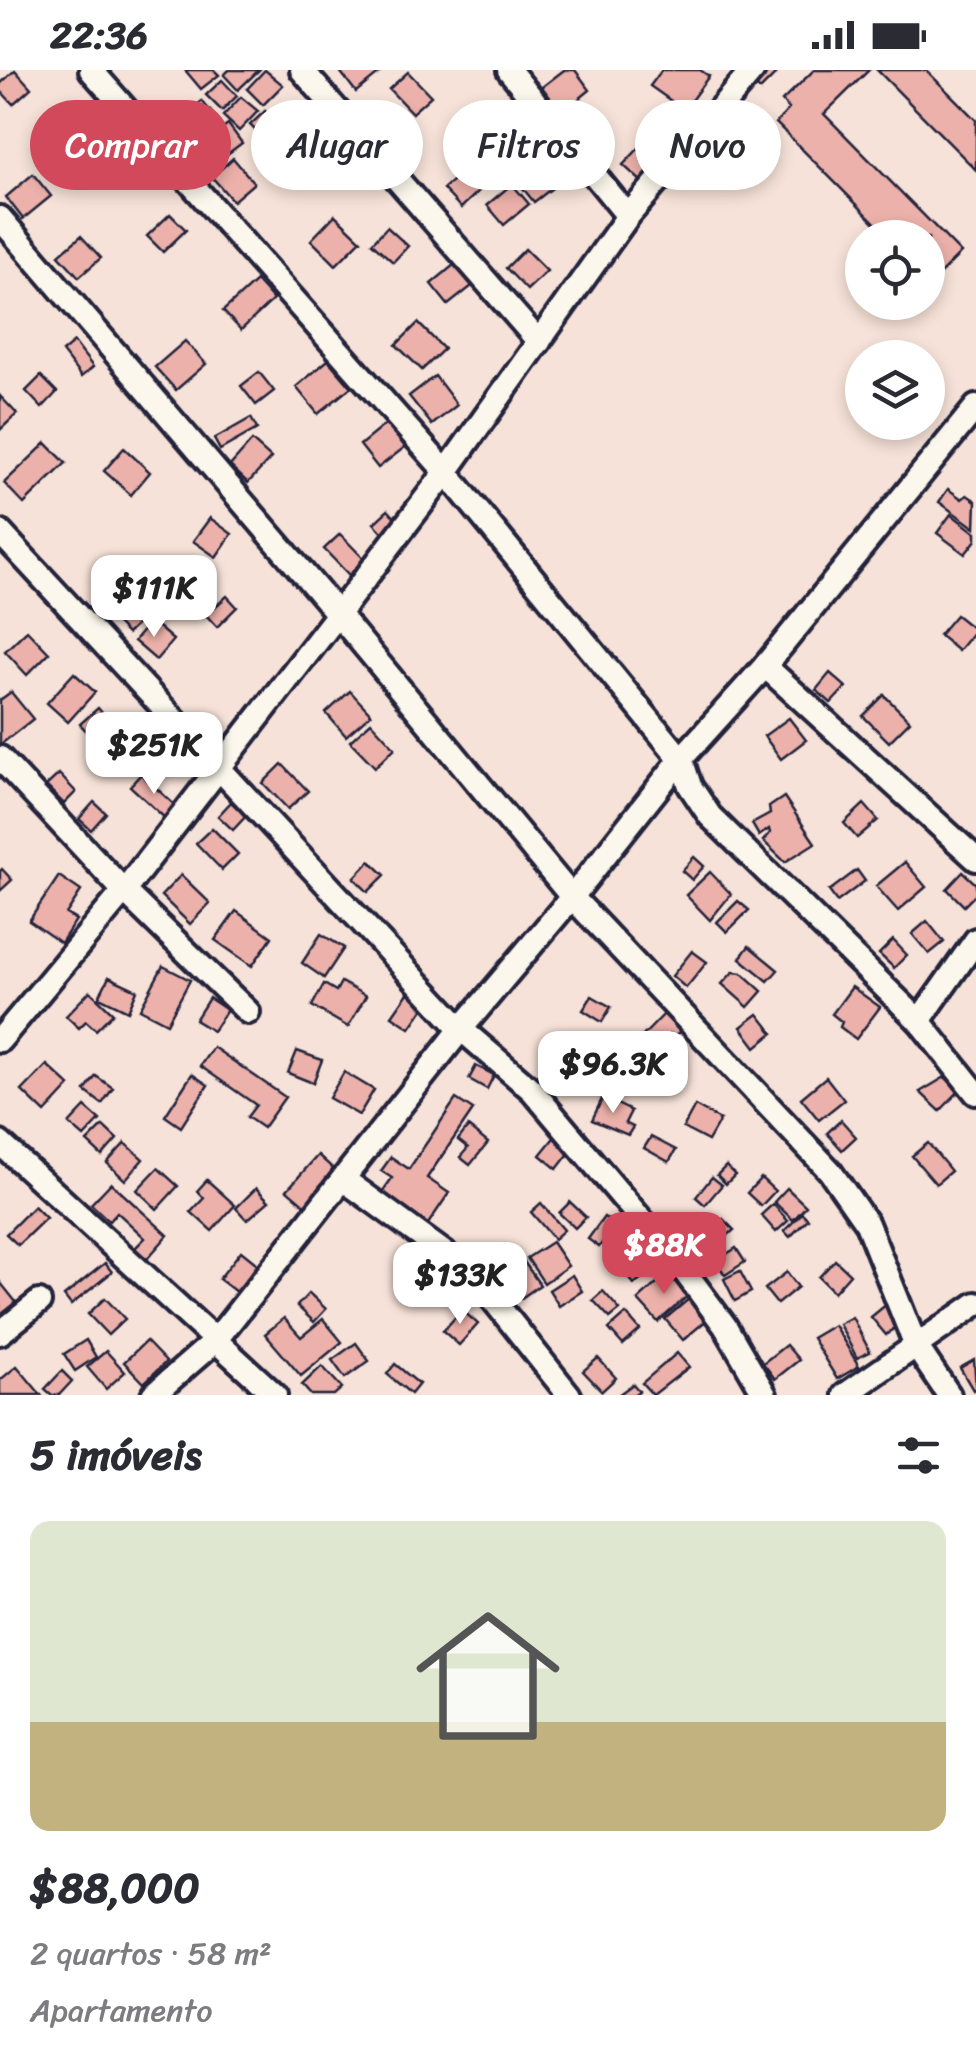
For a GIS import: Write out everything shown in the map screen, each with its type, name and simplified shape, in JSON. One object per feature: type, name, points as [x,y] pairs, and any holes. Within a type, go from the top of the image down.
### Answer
[{"type":"street","points":[[92,70],[446,472],[681,759],[690,786],[710,816],[919,1021],[976,1093]]},
{"type":"street","points":[[302,70],[539,342]]},
{"type":"street","points":[[509,70],[628,216]]},
{"type":"street","points":[[0,1040],[124,891],[338,614],[446,472],[628,216],[749,71]]},
{"type":"street","points":[[0,218],[338,614],[572,898],[830,1171],[867,1224],[916,1346],[949,1395]]},
{"type":"street","points":[[153,1395],[215,1341],[461,1029],[976,407]]},
{"type":"street","points":[[0,532],[461,1029],[532,1090],[682,1268],[725,1326],[764,1395]]},
{"type":"street","points":[[765,666],[976,858]]},
{"type":"street","points":[[0,758],[124,891],[248,1012]]},
{"type":"street","points":[[919,1021],[976,940]]},
{"type":"street","points":[[0,1143],[275,1395]]},
{"type":"street","points":[[343,1179],[458,1264],[484,1288],[569,1395]]},
{"type":"street","points":[[0,1333],[39,1302]]},
{"type":"street","points":[[845,1395],[976,1304]]},
{"type":"building","points":[[15,70],[31,88],[13,104],[0,90],[0,84]]},
{"type":"building","points":[[185,70],[214,70],[219,75],[201,89]]},
{"type":"building","points":[[229,70],[259,70],[238,90],[224,75]]},
{"type":"building","points":[[265,70],[283,85],[268,100],[258,100],[247,89]]},
{"type":"building","points":[[339,70],[379,70],[381,72],[356,92]]},
{"type":"building","points":[[564,70],[575,70],[590,90],[578,100],[552,100],[542,87]]},
{"type":"building","points":[[662,70],[700,70],[709,76],[691,100],[670,100],[650,86]]},
{"type":"building","points":[[770,70],[776,74],[760,90],[755,85]]},
{"type":"building","points":[[814,70],[869,70],[824,114],[928,220],[872,220],[781,128],[781,118],[789,109],[782,101]]},
{"type":"building","points":[[877,70],[926,70],[976,120],[976,170]]},
{"type":"building","points":[[408,72],[431,96],[423,103],[423,100],[400,100],[389,89]]},
{"type":"building","points":[[222,80],[237,96],[231,102],[211,100],[206,95]]},
{"type":"building","points":[[241,97],[251,105],[251,118],[239,131],[231,124],[231,108]]},
{"type":"building","points":[[231,128],[242,143],[231,151]]},
{"type":"building","points":[[635,152],[635,176],[623,165]]},
{"type":"building","points":[[231,160],[251,179],[251,186],[233,201],[223,190],[231,190]]},
{"type":"building","points":[[30,177],[30,190],[46,190],[51,196],[23,219],[6,197]]},
{"type":"building","points":[[444,190],[478,190],[479,191],[461,208]]},
{"type":"building","points":[[505,190],[517,190],[529,204],[504,225],[487,205]]},
{"type":"building","points":[[524,190],[550,190],[534,202]]},
{"type":"building","points":[[170,214],[186,230],[163,252],[147,236]]},
{"type":"building","points":[[335,215],[361,240],[336,265],[311,240]]},
{"type":"building","points":[[387,227],[408,246],[393,262],[372,243]]},
{"type":"building","points":[[81,236],[101,258],[79,277],[59,255]]},
{"type":"building","points":[[945,237],[961,253],[945,269]]},
{"type":"building","points":[[525,249],[547,271],[527,290],[506,268]]},
{"type":"building","points":[[455,264],[472,286],[448,305],[431,284]]},
{"type":"building","points":[[256,281],[273,300],[241,330],[223,311]]},
{"type":"building","points":[[418,323],[444,349],[422,370],[396,345]]},
{"type":"building","points":[[185,341],[206,364],[176,390],[155,367]]},
{"type":"building","points":[[74,342],[93,367],[81,377],[62,352]]},
{"type":"building","points":[[328,360],[351,387],[318,414],[296,387]]},
{"type":"building","points":[[259,372],[274,391],[256,405],[241,386]]},
{"type":"building","points":[[41,376],[57,392],[42,408],[26,391]]},
{"type":"building","points":[[435,376],[457,405],[432,425],[409,396]]},
{"type":"building","points":[[0,396],[17,414],[0,430]]},
{"type":"building","points":[[251,418],[257,429],[220,450],[214,439]]},
{"type":"building","points":[[387,423],[405,447],[378,468],[360,445]]},
{"type":"building","points":[[252,441],[271,458],[248,483],[230,466]]},
{"type":"building","points":[[46,443],[66,463],[24,504],[4,483]]},
{"type":"building","points":[[124,448],[150,472],[131,495],[104,471]]},
{"type":"building","points":[[948,489],[962,499],[967,495],[976,501],[975,528],[939,502]]},
{"type":"building","points":[[388,510],[400,523],[386,536],[374,523]]},
{"type":"building","points":[[951,514],[976,533],[976,540],[965,554],[937,533]]},
{"type":"building","points":[[210,518],[232,534],[216,557],[193,541]]},
{"type":"building","points":[[340,534],[365,560],[349,575],[324,549]]},
{"type":"building","points":[[136,588],[155,607],[127,634],[108,615]]},
{"type":"building","points":[[227,596],[237,607],[217,627],[206,615]]},
{"type":"building","points":[[956,615],[975,630],[958,651],[939,635]]},
{"type":"building","points":[[151,621],[173,640],[156,660],[134,641]]},
{"type":"building","points":[[27,630],[49,653],[27,675],[5,651]]},
{"type":"building","points":[[74,673],[95,692],[68,722],[47,703]]},
{"type":"building","points":[[830,673],[846,687],[831,703],[816,690]]},
{"type":"building","points":[[350,691],[371,714],[346,736],[326,713]]},
{"type":"building","points":[[11,692],[33,719],[0,745],[0,700]]},
{"type":"building","points":[[884,695],[910,721],[889,742],[863,716]]},
{"type":"building","points":[[98,708],[119,733],[102,748],[80,724]]},
{"type":"building","points":[[789,718],[806,740],[781,759],[764,736]]},
{"type":"building","points":[[371,722],[395,748],[375,767],[350,741]]},
{"type":"building","points":[[282,764],[308,791],[288,809],[263,783]]},
{"type":"building","points":[[59,774],[76,792],[64,804],[46,786]]},
{"type":"building","points":[[141,774],[179,809],[168,821],[130,786]]},
{"type":"building","points":[[784,797],[815,843],[785,862],[763,841],[769,829],[759,836],[752,824],[770,814],[769,807]]},
{"type":"building","points":[[94,802],[106,813],[91,830],[79,819]]},
{"type":"building","points":[[231,802],[246,816],[233,830],[218,816]]},
{"type":"building","points":[[864,804],[878,820],[857,838],[844,823]]},
{"type":"building","points":[[212,828],[238,854],[222,870],[196,843]]},
{"type":"building","points":[[694,857],[704,866],[692,880],[682,871]]},
{"type":"building","points":[[370,861],[385,875],[368,892],[354,878]]},
{"type":"building","points":[[905,862],[926,887],[898,911],[876,886]]},
{"type":"building","points":[[857,870],[865,881],[837,902],[829,891]]},
{"type":"building","points":[[0,871],[12,880],[0,891]]},
{"type":"building","points":[[710,872],[731,894],[710,920],[686,895]]},
{"type":"building","points":[[963,872],[976,884],[976,894],[964,906],[947,889]]},
{"type":"building","points":[[181,875],[210,903],[190,924],[161,896]]},
{"type":"building","points":[[59,876],[81,891],[66,914],[76,920],[61,943],[29,921]]},
{"type":"building","points":[[738,901],[749,910],[727,932],[717,922]]},
{"type":"building","points":[[236,911],[272,937],[252,966],[215,940]]},
{"type":"building","points":[[927,921],[944,942],[929,954],[912,934]]},
{"type":"building","points":[[321,934],[344,948],[324,978],[302,963]]},
{"type":"building","points":[[893,940],[907,955],[894,968],[879,954]]},
{"type":"building","points":[[749,946],[778,970],[768,981],[740,958]]},
{"type":"building","points":[[692,951],[707,962],[686,988],[672,976]]},
{"type":"building","points":[[163,966],[190,980],[167,1023],[140,1009]]},
{"type":"building","points":[[733,972],[742,973],[762,991],[748,1007],[722,984]]},
{"type":"building","points":[[109,977],[137,990],[128,1011],[99,997]]},
{"type":"building","points":[[341,982],[366,996],[348,1027],[312,1006],[324,984],[336,991]]},
{"type":"building","points":[[852,987],[880,1007],[856,1039],[840,1027],[842,1022],[832,1014]]},
{"type":"building","points":[[90,991],[113,1013],[96,1030],[86,1021],[79,1028],[66,1016]]},
{"type":"building","points":[[408,993],[426,1005],[410,1028],[392,1016]]},
{"type":"building","points":[[592,996],[611,1007],[602,1022],[583,1010]]},
{"type":"building","points":[[209,998],[227,1010],[213,1031],[195,1020]]},
{"type":"building","points":[[668,1010],[679,1020],[674,1025],[680,1031],[674,1038],[670,1034],[656,1049],[638,1041]]},
{"type":"building","points":[[758,1014],[773,1033],[756,1047],[741,1027]]},
{"type":"building","points":[[575,1035],[593,1045],[580,1071],[561,1062]]},
{"type":"building","points":[[213,1047],[285,1097],[263,1128],[247,1117],[256,1105],[200,1066]]},
{"type":"building","points":[[297,1051],[322,1060],[313,1083],[288,1073]]},
{"type":"building","points":[[655,1057],[673,1072],[661,1087],[642,1072]]},
{"type":"building","points":[[47,1065],[70,1086],[45,1113],[22,1091]]},
{"type":"building","points":[[476,1066],[494,1075],[487,1089],[469,1079]]},
{"type":"building","points":[[344,1072],[374,1090],[359,1115],[329,1098]]},
{"type":"building","points":[[192,1074],[208,1085],[181,1127],[165,1116]]},
{"type":"building","points":[[96,1076],[113,1088],[102,1104],[85,1091]]},
{"type":"building","points":[[826,1077],[844,1100],[819,1120],[801,1098]]},
{"type":"building","points":[[945,1077],[959,1091],[940,1111],[920,1092]]},
{"type":"building","points":[[603,1097],[631,1111],[625,1123],[633,1127],[628,1135],[592,1120]]},
{"type":"building","points":[[456,1099],[473,1110],[427,1178],[449,1193],[422,1233],[376,1201],[392,1178],[381,1171],[391,1157],[409,1169]]},
{"type":"building","points":[[695,1106],[720,1120],[708,1141],[683,1128]]},
{"type":"building","points":[[85,1107],[100,1120],[84,1137],[69,1124]]},
{"type":"building","points":[[841,1120],[856,1137],[842,1150],[827,1133]]},
{"type":"building","points":[[103,1126],[117,1139],[102,1156],[87,1142]]},
{"type":"building","points":[[468,1127],[488,1143],[470,1165],[460,1157],[468,1148],[458,1140]]},
{"type":"building","points":[[557,1134],[574,1147],[557,1169],[540,1155]]},
{"type":"building","points":[[651,1137],[676,1150],[669,1162],[644,1148]]},
{"type":"building","points":[[125,1143],[143,1159],[125,1180],[107,1163]]},
{"type":"building","points":[[928,1143],[951,1171],[936,1184],[912,1156]]},
{"type":"building","points":[[318,1155],[338,1173],[308,1208],[287,1190]]},
{"type":"building","points":[[726,1166],[735,1175],[726,1184],[717,1175]]},
{"type":"building","points":[[158,1168],[178,1186],[157,1209],[137,1190]]},
{"type":"building","points":[[712,1177],[722,1185],[705,1205],[696,1197]]},
{"type":"building","points":[[761,1178],[775,1191],[761,1206],[747,1193]]},
{"type":"building","points":[[207,1180],[235,1205],[212,1231],[191,1212],[204,1198],[197,1191]]},
{"type":"building","points":[[111,1183],[168,1235],[146,1260],[134,1249],[145,1238],[117,1212],[109,1221],[91,1204]]},
{"type":"building","points":[[256,1188],[269,1201],[247,1220],[236,1208]]},
{"type":"building","points":[[787,1188],[806,1206],[793,1220],[774,1202]]},
{"type":"building","points":[[570,1202],[586,1217],[575,1228],[559,1213]]},
{"type":"building","points":[[541,1203],[564,1230],[554,1239],[531,1212]]},
{"type":"building","points":[[773,1204],[788,1221],[776,1232],[761,1215]]},
{"type":"building","points":[[34,1206],[46,1218],[18,1245],[6,1234]]},
{"type":"building","points":[[802,1213],[808,1219],[790,1237],[784,1231]]},
{"type":"building","points":[[709,1216],[717,1225],[723,1219],[734,1230],[717,1245],[699,1225]]},
{"type":"building","points":[[604,1217],[616,1225],[599,1247],[588,1239]]},
{"type":"building","points":[[552,1242],[568,1266],[544,1283],[527,1258]]},
{"type":"building","points":[[638,1246],[655,1268],[634,1284],[617,1263]]},
{"type":"building","points":[[736,1248],[745,1262],[725,1275],[716,1261]]},
{"type":"building","points":[[241,1251],[261,1267],[240,1295],[219,1279]]},
{"type":"building","points":[[520,1256],[540,1285],[520,1299],[510,1284],[519,1277],[509,1263]]},
{"type":"building","points":[[835,1260],[850,1274],[834,1292],[819,1277]]},
{"type":"building","points":[[105,1263],[112,1272],[71,1305],[64,1296]]},
{"type":"building","points":[[670,1271],[690,1294],[658,1322],[638,1300]]},
{"type":"building","points":[[740,1271],[751,1292],[735,1301],[724,1279]]},
{"type":"building","points":[[787,1272],[798,1287],[777,1304],[765,1289]]},
{"type":"building","points":[[572,1275],[582,1291],[559,1306],[549,1290]]},
{"type":"building","points":[[0,1282],[20,1307],[0,1323]]},
{"type":"building","points":[[603,1291],[620,1310],[610,1318],[593,1300]]},
{"type":"building","points":[[309,1293],[326,1309],[314,1322],[297,1306]]},
{"type":"building","points":[[696,1293],[714,1314],[683,1340],[665,1319]]},
{"type":"building","points":[[105,1298],[125,1319],[108,1335],[88,1314]]},
{"type":"building","points":[[888,1303],[903,1321],[886,1335],[871,1317]]},
{"type":"building","points":[[462,1310],[478,1324],[459,1345],[443,1331]]},
{"type":"building","points":[[626,1314],[640,1330],[623,1345],[609,1329]]},
{"type":"building","points":[[852,1317],[870,1352],[857,1358],[839,1324]]},
{"type":"building","points":[[284,1318],[301,1337],[323,1319],[342,1342],[301,1376],[265,1334]]},
{"type":"building","points":[[834,1325],[859,1366],[837,1379],[812,1338]]},
{"type":"building","points":[[86,1340],[96,1357],[75,1371],[64,1354]]},
{"type":"building","points":[[146,1341],[166,1362],[144,1383],[124,1362]]},
{"type":"building","points":[[356,1343],[369,1361],[345,1378],[332,1360]]},
{"type":"building","points":[[786,1345],[799,1360],[775,1379],[763,1363]]},
{"type":"building","points":[[106,1351],[125,1372],[106,1389],[87,1367]]},
{"type":"building","points":[[677,1353],[689,1367],[653,1395],[642,1383]]},
{"type":"building","points":[[598,1358],[616,1378],[602,1391],[583,1371]]},
{"type":"building","points":[[974,1360],[976,1388],[973,1390],[960,1368]]},
{"type":"building","points":[[395,1364],[419,1384],[411,1394],[387,1374]]},
{"type":"building","points":[[17,1366],[41,1395],[0,1395],[0,1380]]},
{"type":"building","points":[[322,1366],[342,1388],[334,1395],[311,1395],[302,1385]]},
{"type":"building","points":[[62,1371],[72,1381],[59,1395],[52,1395],[45,1389]]},
{"type":"building","points":[[633,1384],[639,1391],[618,1395]]}]
